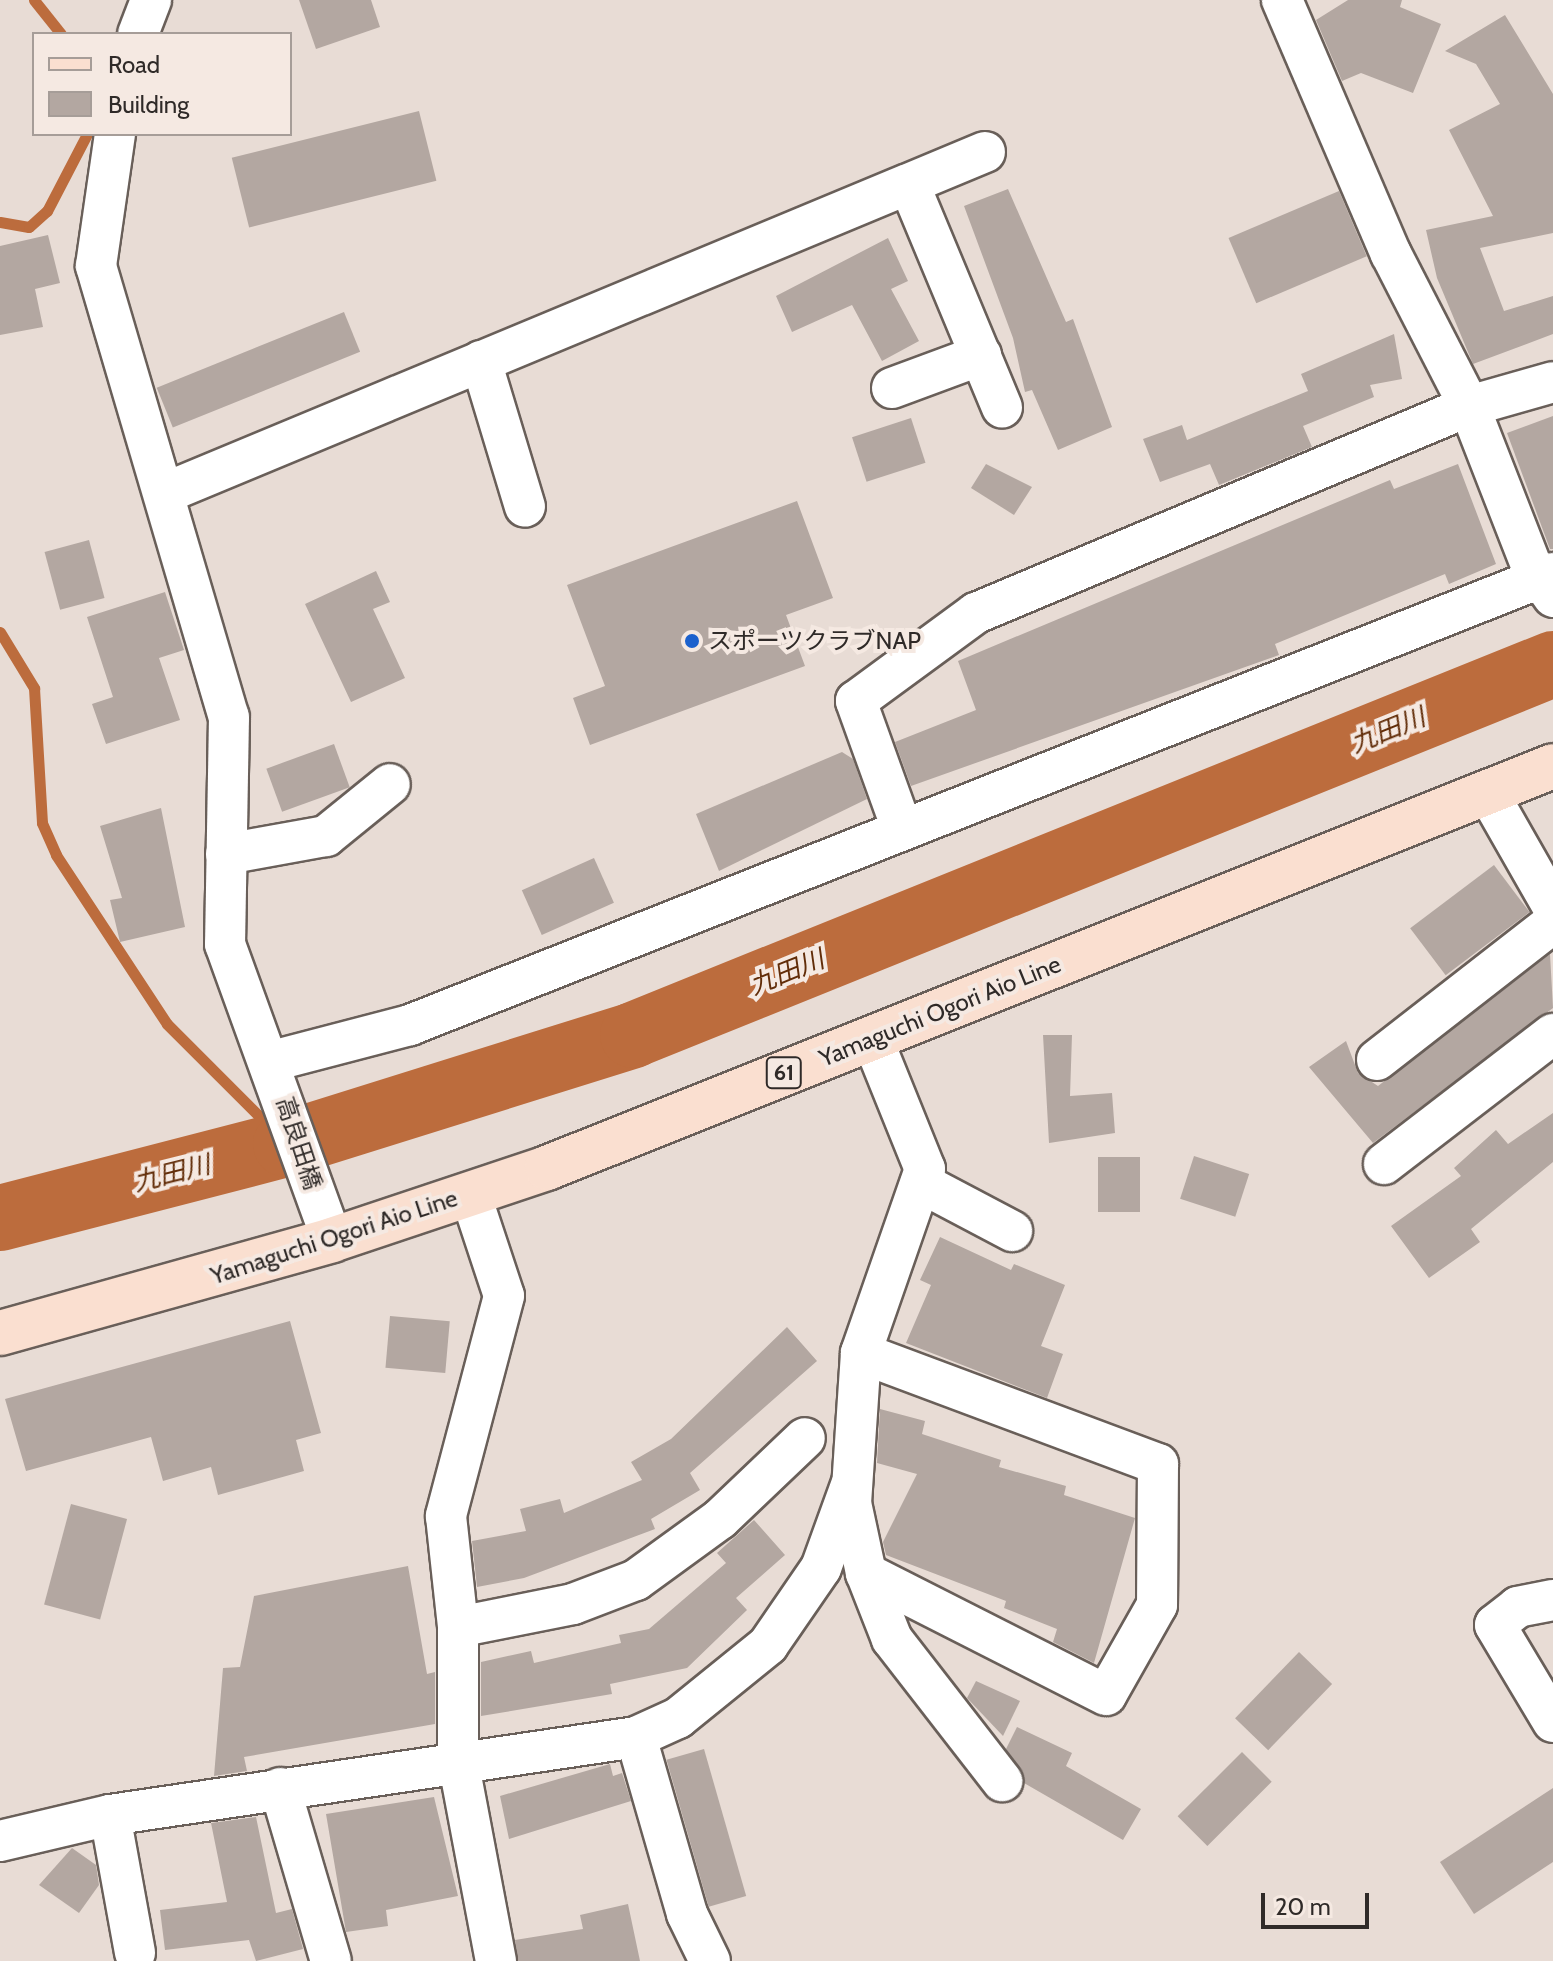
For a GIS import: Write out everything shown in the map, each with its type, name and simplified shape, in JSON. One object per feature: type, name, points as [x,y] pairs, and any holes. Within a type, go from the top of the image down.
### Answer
[{"type":"main road","name":"Yamaguchi Ogori Aio Line","points":[[0,1333],[325,1221],[470,1193],[872,1038],[1553,766]]},
{"type":"street","points":[[139,32],[151,0]]},
{"type":"street","points":[[276,1073],[410,1025],[901,826],[1549,585],[1469,406],[1391,254],[1282,0]]},
{"type":"street","name":"高良田橋","points":[[115,136],[96,266],[229,717],[225,944],[276,1073],[325,1221]]},
{"type":"street","points":[[165,493],[985,152]]},
{"type":"street","points":[[909,184],[1002,407]]},
{"type":"street","points":[[892,388],[981,355]]},
{"type":"street","points":[[481,361],[525,507]]},
{"type":"street","points":[[901,826],[856,701],[976,613],[1469,406],[1553,382]]},
{"type":"street","points":[[226,854],[326,836],[390,784]]},
{"type":"street","points":[[1488,793],[1553,907]]},
{"type":"street","points":[[1377,1060],[1553,923]]},
{"type":"street","points":[[1384,1164],[1553,1034]]},
{"type":"street","points":[[872,1038],[925,1169],[861,1353],[851,1485],[866,1573],[892,1639],[1002,1781]]},
{"type":"street","points":[[921,1183],[1012,1231]]},
{"type":"street","points":[[470,1193],[504,1296],[446,1516],[458,1627],[458,1760],[496,1961]]},
{"type":"street","points":[[861,1353],[1158,1464],[1157,1605],[1106,1695],[866,1573]]},
{"type":"street","points":[[458,1627],[573,1604],[636,1580],[720,1519],[805,1438]]},
{"type":"street","points":[[0,1841],[110,1815],[458,1760],[636,1737],[678,1718],[768,1645],[821,1568],[851,1485]]},
{"type":"street","points":[[1553,1600],[1518,1607],[1495,1625],[1553,1722]]},
{"type":"street","points":[[636,1737],[687,1914],[710,1961]]},
{"type":"street","points":[[280,1788],[331,1961]]},
{"type":"street","points":[[110,1815],[135,1953]]},
{"type":"building","points":[[299,0],[371,0],[380,27],[316,49]]},
{"type":"building","points":[[1348,0],[1402,0],[1400,7],[1441,24],[1413,93],[1361,73],[1342,81],[1316,20]]},
{"type":"building","points":[[1505,15],[1553,94],[1553,233],[1480,248],[1504,311],[1553,296],[1553,334],[1473,364],[1437,278],[1426,230],[1493,216],[1449,130],[1500,104],[1476,64],[1445,51]]},
{"type":"building","points":[[419,111],[436,181],[249,228],[232,158]]},
{"type":"building","points":[[1008,189],[1066,322],[1073,319],[1112,427],[1058,450],[1032,390],[1025,392],[1013,338],[964,206]]},
{"type":"building","points":[[1339,191],[1367,256],[1256,303],[1229,238]]},
{"type":"building","points":[[48,235],[60,283],[35,289],[43,327],[0,335],[0,246]]},
{"type":"building","points":[[888,238],[908,281],[891,289],[919,341],[882,361],[852,305],[792,332],[776,296]]},
{"type":"building","points":[[344,312],[360,352],[173,428],[157,388]]},
{"type":"building","points":[[1394,334],[1402,379],[1370,385],[1374,397],[1303,426],[1312,447],[1219,485],[1210,464],[1160,482],[1143,439],[1182,425],[1187,440],[1308,391],[1301,374]]},
{"type":"building","points":[[1553,416],[1553,549],[1550,549],[1507,433]]},
{"type":"building","points":[[911,418],[926,463],[867,482],[852,437]]},
{"type":"building","points":[[986,464],[1032,487],[1014,515],[971,488]]},
{"type":"building","points":[[1458,464],[1496,564],[1449,584],[1445,574],[1275,644],[1279,655],[911,786],[895,742],[976,710],[958,661],[1390,480],[1394,489]]},
{"type":"building","name":"スポーツクラブNAP","points":[[797,501],[833,598],[786,615],[805,666],[590,745],[573,698],[605,686],[567,585]]},
{"type":"building","points":[[89,540],[105,598],[60,610],[45,552]]},
{"type":"building","points":[[376,571],[390,602],[373,609],[405,678],[351,702],[305,604]]},
{"type":"building","points":[[165,592],[184,650],[159,658],[180,720],[106,744],[92,704],[113,697],[87,617]]},
{"type":"building","points":[[334,744],[350,787],[282,812],[266,769]]},
{"type":"building","points":[[842,752],[853,759],[867,799],[719,871],[696,814]]},
{"type":"building","points":[[161,808],[185,927],[120,942],[110,900],[122,898],[100,826]]},
{"type":"building","points":[[594,858],[614,903],[542,935],[522,890]]},
{"type":"building","points":[[1494,865],[1530,912],[1446,975],[1410,928]]},
{"type":"building","points":[[1550,954],[1553,1008],[1373,1143],[1309,1067],[1346,1041],[1358,1073],[1378,1086]]},
{"type":"building","points":[[1043,1035],[1072,1035],[1070,1096],[1112,1093],[1115,1133],[1049,1143]]},
{"type":"building","points":[[1553,1113],[1553,1162],[1471,1229],[1480,1242],[1429,1278],[1391,1226],[1461,1176],[1454,1168],[1496,1130],[1508,1144]]},
{"type":"building","points":[[1194,1156],[1249,1174],[1235,1217],[1180,1199]]},
{"type":"building","points":[[1098,1157],[1140,1157],[1140,1212],[1098,1212]]},
{"type":"building","points":[[940,1237],[1011,1270],[1014,1264],[1065,1285],[1041,1346],[1063,1354],[1047,1398],[906,1343],[931,1285],[920,1280]]},
{"type":"building","points":[[390,1316],[450,1321],[445,1373],[385,1368]]},
{"type":"building","points":[[290,1321],[321,1433],[296,1440],[304,1471],[218,1495],[211,1467],[163,1481],[151,1437],[26,1471],[5,1399]]},
{"type":"building","points":[[787,1327],[817,1361],[690,1473],[700,1490],[651,1519],[655,1529],[524,1578],[477,1587],[472,1541],[526,1531],[520,1509],[560,1499],[564,1513],[642,1480],[631,1462],[671,1439]]},
{"type":"building","points":[[880,1409],[925,1421],[922,1434],[1001,1460],[999,1467],[1066,1486],[1064,1495],[1135,1518],[1094,1663],[1053,1642],[1057,1629],[1004,1608],[1006,1601],[886,1555],[883,1542],[917,1474],[877,1463]]},
{"type":"building","points":[[71,1504],[127,1519],[100,1619],[44,1604]]},
{"type":"building","points":[[754,1520],[785,1555],[736,1598],[747,1610],[687,1668],[610,1684],[612,1694],[481,1716],[481,1662],[531,1651],[534,1663],[621,1643],[619,1635],[649,1629],[726,1563],[717,1553]]},
{"type":"building","points":[[408,1566],[427,1674],[435,1672],[435,1724],[244,1757],[247,1771],[214,1776],[223,1668],[240,1667],[254,1596]]},
{"type":"building","points":[[1299,1652],[1332,1684],[1268,1750],[1235,1718]]},
{"type":"building","points":[[976,1681],[1020,1701],[1003,1736],[967,1698]]},
{"type":"building","points":[[1017,1727],[1072,1753],[1066,1766],[1141,1809],[1123,1840],[1024,1783],[1006,1749]]},
{"type":"building","points":[[704,1749],[746,1896],[709,1907],[667,1760]]},
{"type":"building","points":[[1242,1752],[1272,1782],[1207,1846],[1178,1816]]},
{"type":"building","points":[[610,1764],[613,1776],[622,1773],[631,1801],[509,1839],[500,1796]]},
{"type":"building","points":[[1553,1788],[1553,1862],[1474,1914],[1440,1862]]},
{"type":"building","points":[[434,1797],[458,1896],[386,1910],[388,1926],[346,1932],[326,1814]]},
{"type":"building","points":[[256,1817],[276,1913],[292,1909],[303,1949],[256,1961],[249,1940],[165,1950],[160,1910],[227,1902],[211,1823]]},
{"type":"building","points":[[72,1848],[96,1865],[99,1885],[79,1913],[39,1885]]},
{"type":"building","points":[[628,1904],[640,1961],[518,1961],[515,1940],[583,1929],[580,1915]]},
{"type":"waterway","points":[[34,0],[59,32]]},
{"type":"waterway","points":[[0,222],[29,227],[47,211],[86,136]]},
{"type":"waterway","points":[[0,632],[34,688],[42,823],[56,855],[167,1024],[280,1137]]},
{"type":"waterway","name":"九田川","points":[[0,1218],[286,1144],[633,1035],[1553,664]]},
{"type":"place","name":"スポーツクラブNAP","points":[[692,641]]}]
